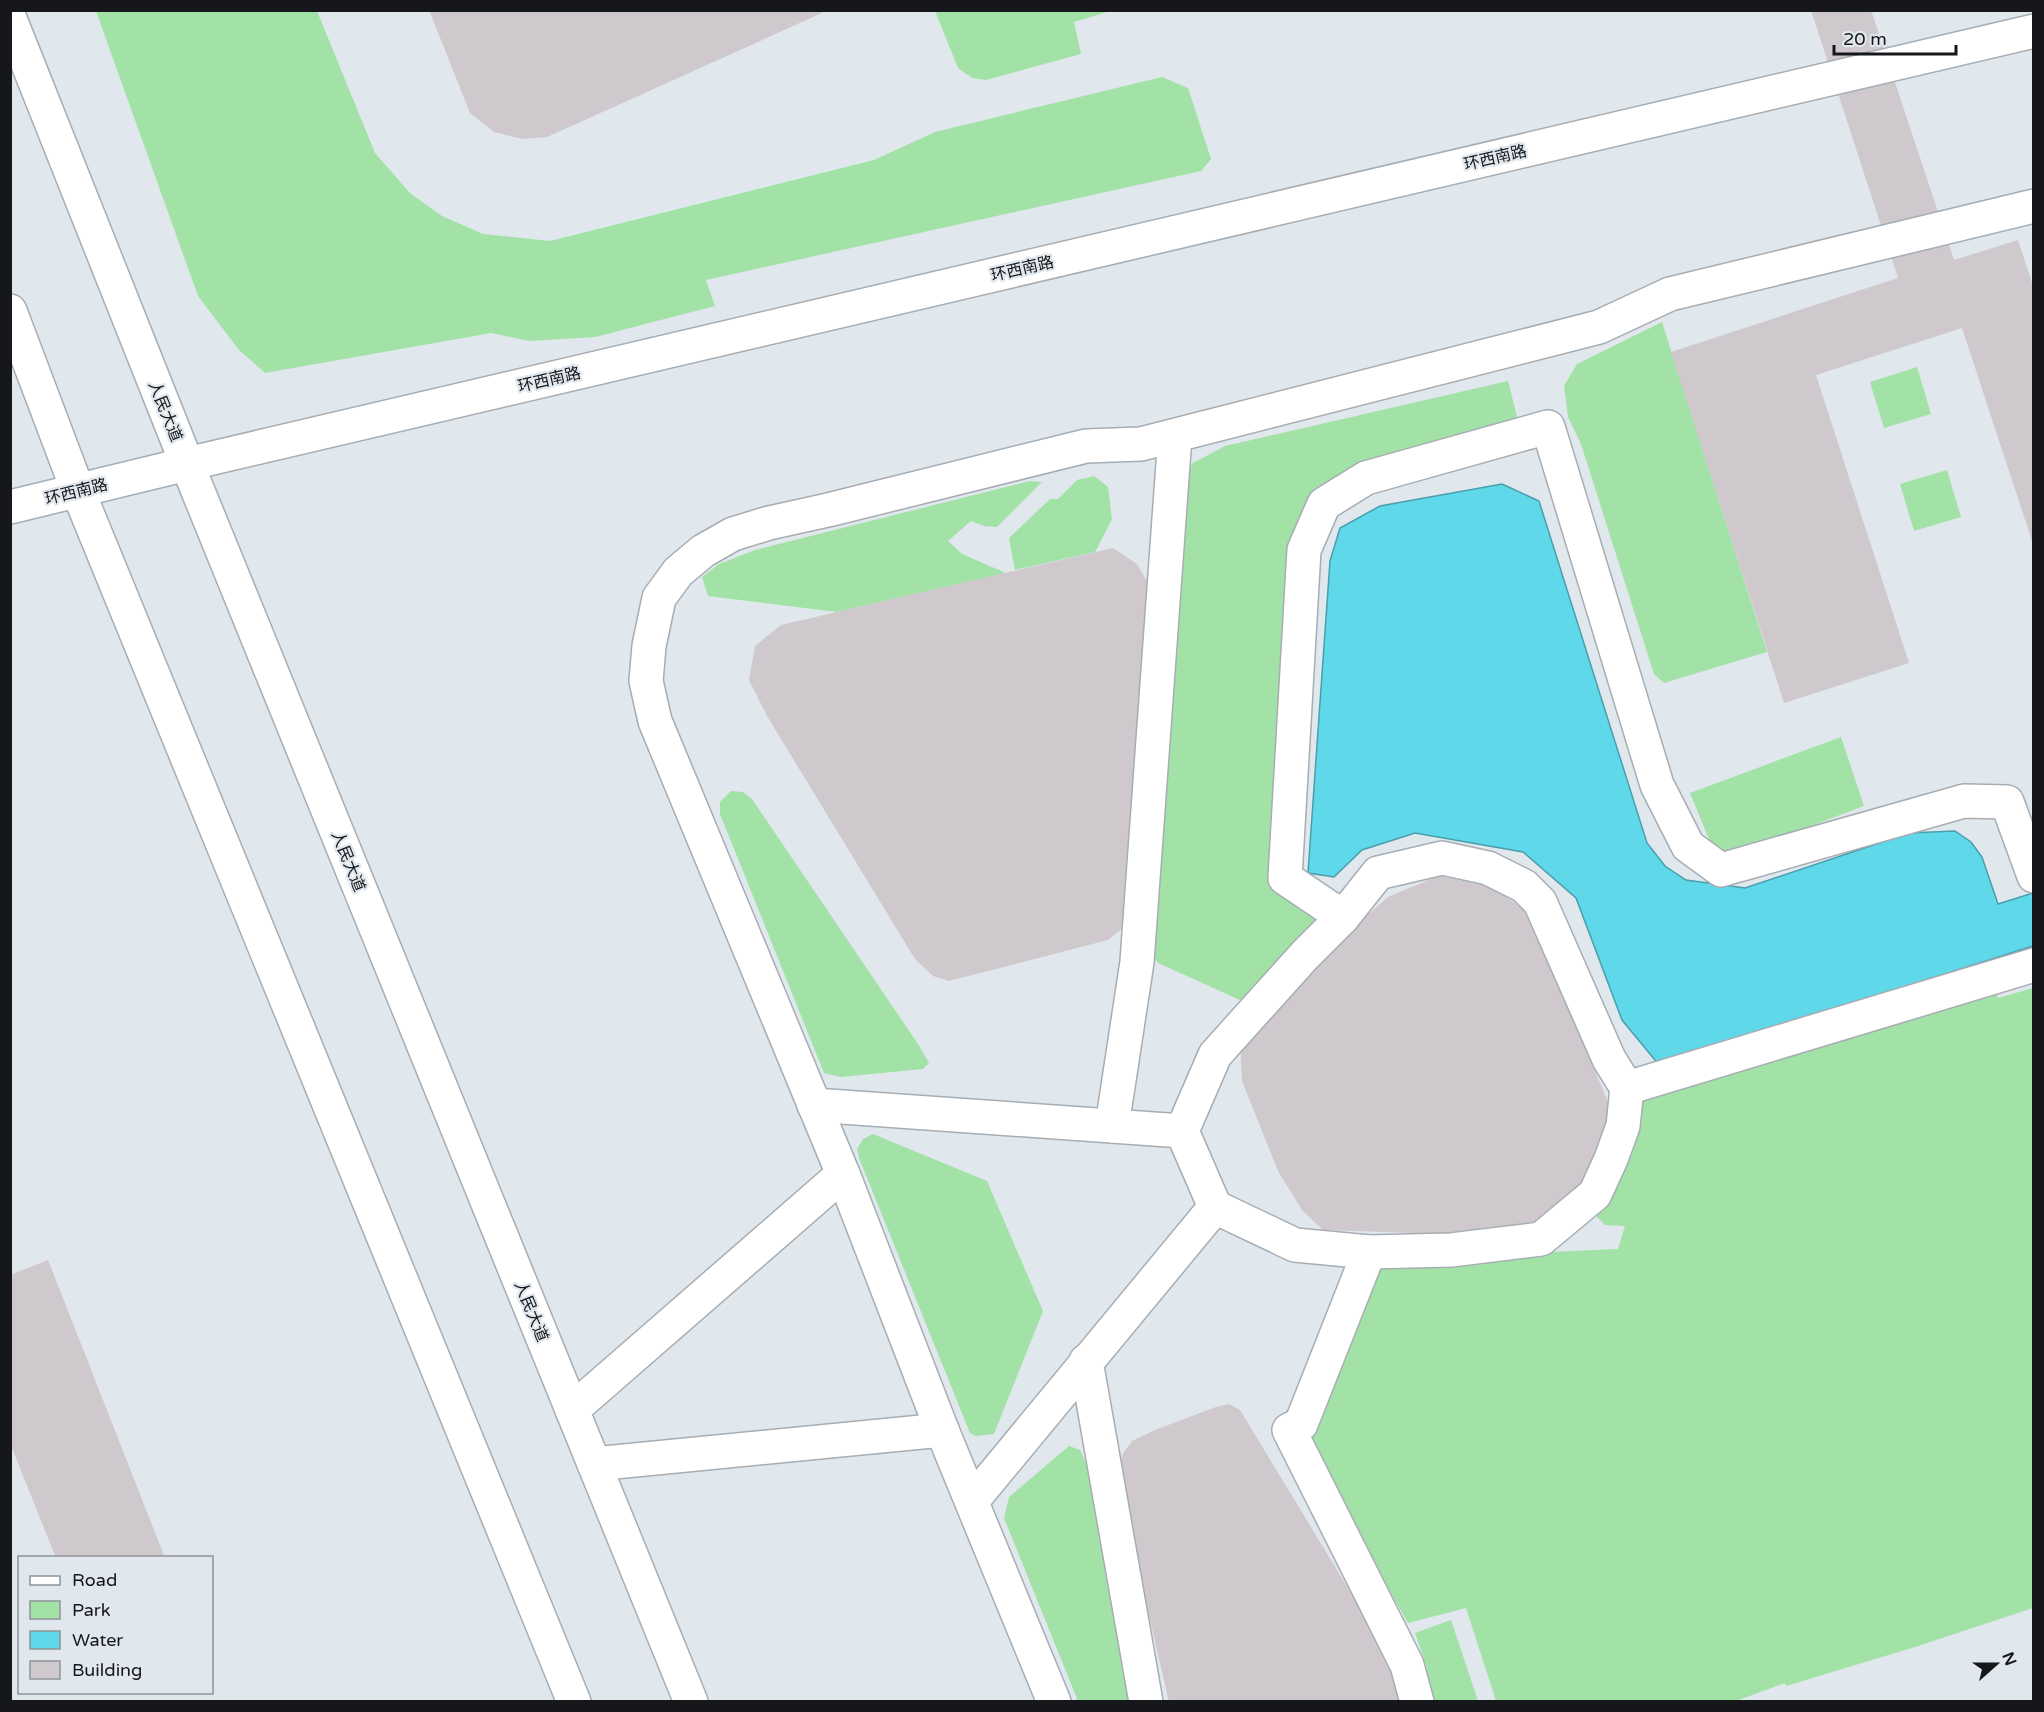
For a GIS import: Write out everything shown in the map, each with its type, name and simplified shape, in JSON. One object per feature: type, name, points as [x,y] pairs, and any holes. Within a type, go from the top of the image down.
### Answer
[{"type":"main road","name":"人民大道","points":[[10,19],[187,464],[691,1701]]},
{"type":"main road","name":"环西南路","points":[[10,507],[2034,31]]},
{"type":"main road","points":[[1054,1701],[942,1430],[843,1174],[655,721],[646,681],[649,645],[659,598],[678,572],[703,551],[732,534],[769,522],[828,510],[1086,446],[1142,444],[1599,327],[1670,294],[2034,206]]},
{"type":"main road","points":[[10,311],[78,490],[574,1701]]},
{"type":"main road","points":[[1343,916],[1285,878],[1304,550],[1324,504],[1366,478],[1548,427],[1657,785],[1688,846],[1721,870],[1964,801],[2007,802],[2033,875]]},
{"type":"main road","points":[[1112,1126],[1137,962],[1174,436]]},
{"type":"main road","points":[[1442,858],[1488,868],[1524,886],[1540,902],[1609,1059],[1627,1088],[1623,1126],[1611,1159],[1594,1194],[1541,1239],[1451,1250],[1369,1252],[1295,1245],[1215,1207],[1182,1131],[1215,1055],[1343,916],[1378,873],[1442,858]]},
{"type":"main road","points":[[1627,1088],[2034,965]]},
{"type":"main road","points":[[814,1105],[1182,1131]]},
{"type":"main road","points":[[572,1410],[843,1174]]},
{"type":"main road","points":[[972,1501],[1215,1207]]},
{"type":"main road","points":[[1369,1252],[1301,1424],[1289,1430],[1407,1665],[1417,1701]]},
{"type":"main road","points":[[1086,1361],[1146,1701]]},
{"type":"main road","points":[[594,1464],[942,1430]]},
{"type":"green space","points":[[96,11],[317,11],[375,153],[410,193],[442,216],[483,234],[550,241],[874,160],[935,132],[1162,77],[1188,88],[1211,159],[1201,171],[706,280],[715,306],[595,337],[529,341],[491,333],[265,373],[239,350],[198,296]]},
{"type":"green space","points":[[935,11],[1110,11],[1074,22],[1081,54],[986,80],[972,78],[958,68]]},
{"type":"green space","points":[[1662,322],[1767,652],[1664,683],[1654,674],[1581,444],[1568,417],[1564,386],[1577,364]]},
{"type":"green space","points":[[1917,367],[1931,414],[1884,428],[1870,382]]},
{"type":"green space","points":[[1508,381],[1520,429],[1315,501],[1276,883],[1287,900],[1328,916],[1253,1006],[1158,963],[1143,943],[1179,481],[1193,463],[1225,446]]},
{"type":"green space","points":[[1947,470],[1961,517],[1914,531],[1900,484]]},
{"type":"green space","points":[[1094,476],[1108,487],[1112,519],[1095,552],[1015,570],[1009,538],[1050,499],[1058,499],[1077,480]]},
{"type":"green space","points":[[1030,481],[1042,482],[997,527],[984,526],[971,521],[948,541],[962,554],[1006,573],[837,612],[708,596],[702,577],[719,564],[755,550]]},
{"type":"green space","points":[[1841,737],[1864,806],[1739,853],[1720,853],[1713,849],[1690,793]]},
{"type":"green space","points":[[731,791],[743,792],[752,799],[918,1044],[929,1063],[923,1069],[841,1077],[824,1073],[720,814],[720,802]]},
{"type":"green space","points":[[2033,988],[2033,1608],[1915,1647],[1786,1686],[1785,1683],[1736,1701],[1496,1701],[1466,1608],[1408,1623],[1302,1439],[1377,1260],[1618,1249],[1625,1226],[1605,1225],[1588,1208],[1632,1105],[1996,992],[1998,998]]},
{"type":"green space","points":[[873,1134],[987,1181],[1043,1311],[994,1434],[976,1436],[970,1433],[859,1158],[857,1149],[863,1139]]},
{"type":"green space","points":[[1069,1446],[1080,1450],[1093,1478],[1131,1701],[1078,1701],[1004,1518],[1009,1497]]},
{"type":"green space","points":[[1451,1620],[1478,1701],[1424,1701],[1427,1668],[1415,1633]]},
{"type":"water","points":[[1502,484],[1539,501],[1647,843],[1665,866],[1686,880],[1745,888],[1909,833],[1955,831],[1971,842],[1982,857],[1998,904],[2033,893],[2033,946],[1659,1065],[1622,1020],[1576,898],[1523,852],[1415,833],[1362,850],[1334,877],[1308,873],[1330,561],[1340,528],[1380,506]]},
{"type":"building","points":[[429,10],[824,10],[822,13],[547,137],[522,139],[494,132],[470,113]]},
{"type":"building","points":[[1811,10],[1871,10],[1954,260],[2018,240],[2034,289],[2034,547],[1962,328],[1816,375],[1909,663],[1784,703],[1671,352],[1898,278]]},
{"type":"building","points":[[1113,548],[1137,564],[1152,590],[1125,926],[1108,940],[949,981],[933,976],[915,959],[767,716],[749,680],[755,646],[781,625]]},
{"type":"building","points":[[1438,876],[1492,887],[1529,913],[1613,1114],[1599,1171],[1547,1231],[1501,1236],[1323,1230],[1302,1210],[1278,1171],[1242,1081],[1240,1039],[1276,996],[1388,897]]},
{"type":"building","points":[[48,1260],[164,1556],[55,1556],[10,1443],[10,1275]]},
{"type":"building","points":[[1229,1404],[1240,1410],[1408,1687],[1408,1702],[1169,1702],[1117,1477],[1118,1465],[1132,1441],[1155,1430]]}]
